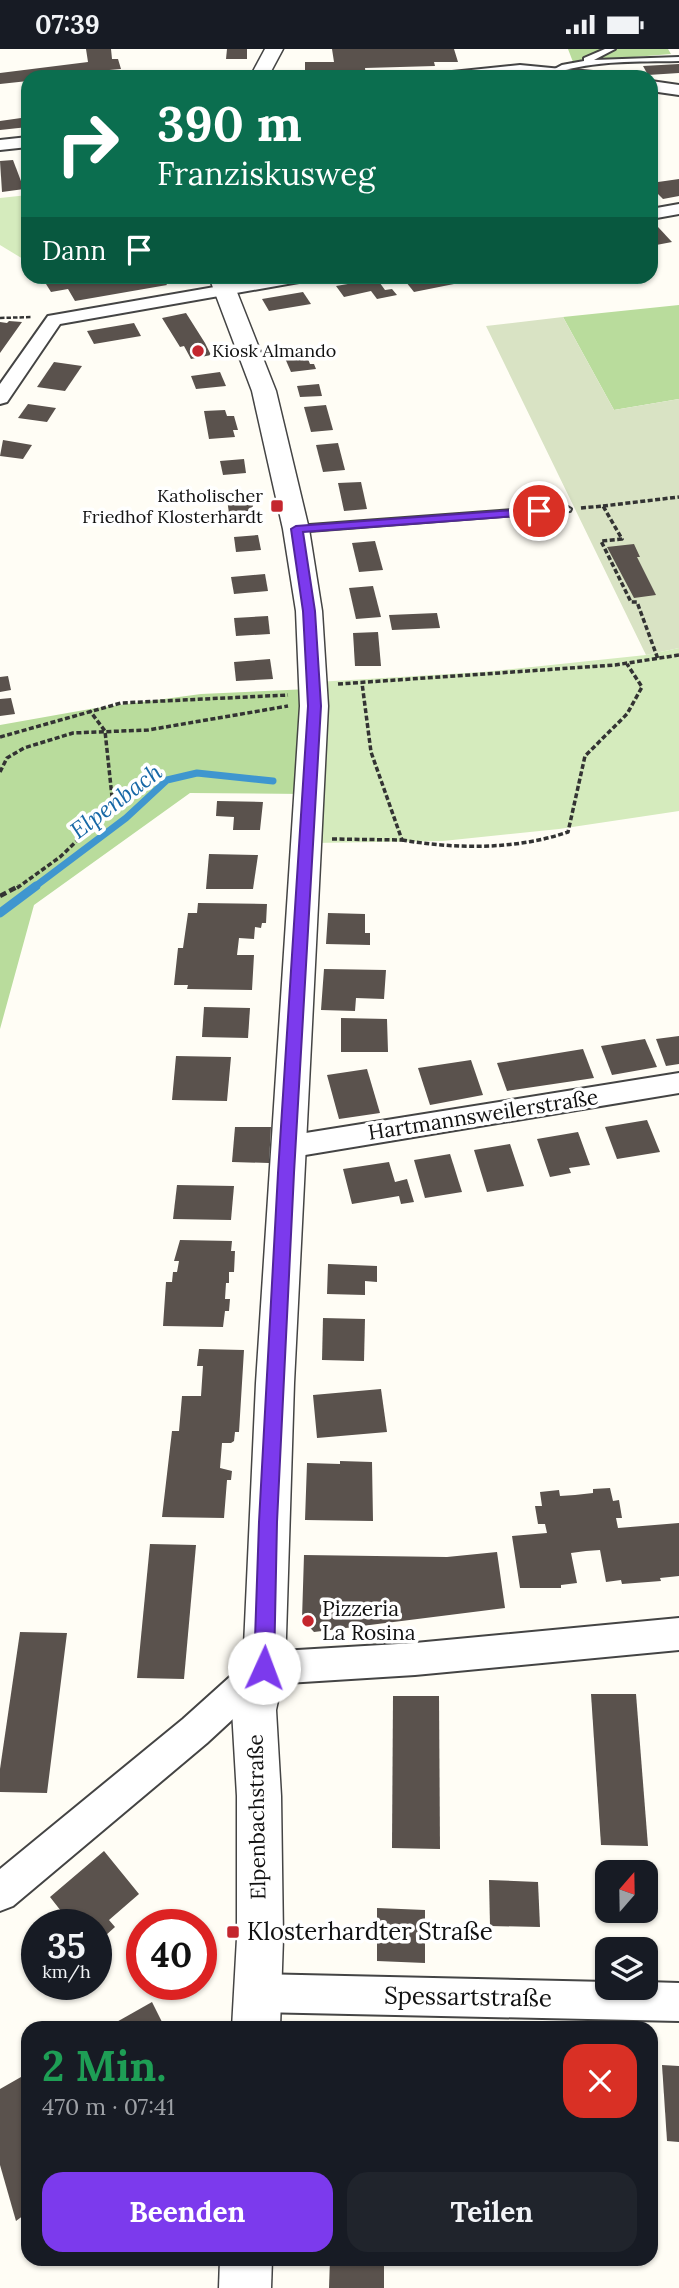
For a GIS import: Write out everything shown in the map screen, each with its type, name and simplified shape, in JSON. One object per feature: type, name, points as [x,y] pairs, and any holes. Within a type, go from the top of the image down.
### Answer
[{"type":"street","points":[[263,70],[274,49]]},
{"type":"street","points":[[499,70],[530,70]]},
{"type":"street","points":[[658,87],[679,90]]},
{"type":"street","points":[[0,145],[21,143]]},
{"type":"street","points":[[658,213],[679,209]]},
{"type":"street","points":[[0,398],[54,320],[217,284]]},
{"type":"street","name":"Elpenbachstraße","points":[[222,284],[264,391],[296,529],[309,611],[314,695],[287,1147],[268,1522],[264,1668],[254,1710],[259,1796],[260,1938],[256,2011]]},
{"type":"street","name":"Hartmannsweilerstraße","points":[[287,1147],[679,1083]]},
{"type":"street","points":[[0,1893],[195,1731],[264,1668],[425,1658],[679,1634]]},
{"type":"street","name":"Spessartstraße","points":[[256,2011],[679,2002]]},
{"type":"street","points":[[245,2288],[246,2266]]},
{"type":"lane","points":[[579,64],[611,49]]},
{"type":"lane","points":[[556,70],[561,66],[579,64],[679,59]]},
{"type":"lane","points":[[296,529],[566,509]]},
{"type":"path","points":[[566,509],[679,497]]},
{"type":"path","points":[[603,506],[622,539],[601,541],[631,602],[637,602],[659,659]]},
{"type":"path","points":[[0,772],[7,758],[24,748],[73,733],[148,730],[288,706],[314,695],[362,683],[627,664],[679,656]]},
{"type":"path","points":[[307,837],[402,840],[427,845],[517,843],[557,837],[568,832],[585,756],[627,714],[642,687],[627,664]]},
{"type":"path","points":[[362,683],[371,752],[384,796],[402,840]]},
{"type":"path","points":[[0,737],[121,703],[314,695]]},
{"type":"path","points":[[0,896],[14,890],[84,836],[113,806],[105,731],[90,711]]},
{"type":"green space","points":[[568,49],[668,49],[671,54],[573,62]]},
{"type":"green space","points":[[21,196],[21,258],[0,245],[0,198]]},
{"type":"green space","points":[[679,305],[679,399],[614,410],[563,317]]},
{"type":"green space","points":[[563,317],[614,410],[679,399],[679,648],[646,655],[486,326]]},
{"type":"green space","points":[[679,648],[679,811],[559,829],[443,841],[313,843],[317,682],[483,672],[646,655]]},
{"type":"green space","points":[[309,689],[305,794],[190,793],[34,905],[0,1029],[0,725],[201,694]]},
{"type":"building","points":[[86,49],[111,49],[112,59],[118,59],[121,69],[24,70],[88,62]]},
{"type":"building","points":[[227,49],[247,49],[247,59],[226,59]]},
{"type":"building","points":[[332,49],[454,49],[458,62],[365,70],[305,70],[305,62],[334,62]]},
{"type":"building","points":[[679,64],[679,73],[658,74],[658,70],[645,70],[643,66]]},
{"type":"building","points":[[21,70],[21,82],[0,84],[0,73]]},
{"type":"building","points":[[21,118],[21,128],[0,130],[0,121]]},
{"type":"building","points":[[13,160],[21,181],[21,189],[2,192],[0,161]]},
{"type":"building","points":[[679,179],[679,196],[663,199],[658,194],[658,182]]},
{"type":"building","points":[[658,227],[672,242],[658,245]]},
{"type":"building","points":[[46,284],[167,285],[75,301],[68,289],[51,292]]},
{"type":"building","points":[[381,284],[385,290],[392,289],[397,295],[377,299],[371,291],[344,297],[336,286]]},
{"type":"building","points":[[408,284],[454,284],[414,292]]},
{"type":"building","points":[[303,292],[311,304],[269,311],[262,299]]},
{"type":"building","points":[[186,313],[211,355],[191,359],[162,318]]},
{"type":"building","points":[[0,322],[22,322],[0,353]]},
{"type":"building","points":[[134,323],[141,336],[94,344],[87,331]]},
{"type":"building","points":[[303,347],[310,364],[314,364],[316,369],[291,372],[281,349]]},
{"type":"building","points":[[54,362],[82,366],[65,391],[37,387]]},
{"type":"building","points":[[220,372],[226,386],[196,389],[191,376]]},
{"type":"building","points":[[319,384],[322,396],[300,397],[297,386]]},
{"type":"building","points":[[28,404],[56,408],[47,422],[18,418]]},
{"type":"building","points":[[326,405],[333,430],[311,432],[304,407]]},
{"type":"building","points":[[225,410],[227,416],[234,416],[238,430],[233,430],[235,437],[209,439],[204,411]]},
{"type":"building","points":[[3,440],[32,445],[23,459],[0,456]]},
{"type":"building","points":[[338,443],[345,470],[323,472],[316,445]]},
{"type":"building","points":[[244,459],[246,473],[223,475],[220,461]]},
{"type":"building","points":[[361,482],[367,509],[344,511],[338,483]]},
{"type":"building","points":[[251,497],[254,512],[229,513],[227,499]]},
{"type":"building","points":[[258,535],[261,550],[236,552],[234,537]]},
{"type":"building","points":[[375,541],[383,570],[359,572],[352,543]]},
{"type":"building","points":[[634,544],[640,557],[637,557],[656,595],[634,598],[607,547]]},
{"type":"building","points":[[265,574],[268,591],[234,594],[231,577]]},
{"type":"building","points":[[373,586],[381,617],[356,619],[349,588]]},
{"type":"building","points":[[437,613],[440,628],[392,630],[389,615]]},
{"type":"building","points":[[268,616],[270,634],[236,636],[234,618]]},
{"type":"building","points":[[378,632],[381,666],[355,666],[353,633]]},
{"type":"building","points":[[270,659],[273,679],[236,681],[234,662]]},
{"type":"building","points":[[8,676],[11,690],[0,692],[0,677]]},
{"type":"building","points":[[11,698],[15,714],[0,716],[0,699]]},
{"type":"building","points":[[217,801],[263,802],[260,830],[233,830],[234,817],[216,816]]},
{"type":"building","points":[[209,854],[258,855],[253,889],[206,889]]},
{"type":"building","points":[[198,903],[267,904],[266,923],[262,923],[261,928],[255,927],[254,939],[239,938],[237,955],[254,955],[252,990],[187,989],[188,985],[174,985],[178,948],[183,948],[188,913],[197,913]]},
{"type":"building","points":[[328,913],[365,914],[365,933],[370,933],[370,945],[326,944]]},
{"type":"building","points":[[324,969],[386,970],[384,999],[356,998],[355,1011],[321,1010]]},
{"type":"building","points":[[204,1007],[250,1008],[248,1038],[202,1037]]},
{"type":"building","points":[[341,1018],[387,1019],[388,1052],[341,1052]]},
{"type":"building","points":[[679,1036],[679,1064],[666,1066],[656,1039]]},
{"type":"building","points":[[645,1039],[657,1067],[612,1075],[601,1046]]},
{"type":"building","points":[[583,1049],[594,1078],[507,1091],[497,1063]]},
{"type":"building","points":[[176,1056],[231,1057],[227,1101],[172,1100]]},
{"type":"building","points":[[471,1060],[483,1095],[430,1105],[418,1068]]},
{"type":"building","points":[[367,1069],[380,1113],[339,1119],[327,1075]]},
{"type":"building","points":[[647,1120],[660,1152],[617,1159],[605,1127]]},
{"type":"building","points":[[235,1127],[271,1127],[269,1163],[232,1162]]},
{"type":"building","points":[[578,1132],[590,1165],[569,1168],[571,1173],[550,1177],[537,1139]]},
{"type":"building","points":[[510,1144],[524,1186],[487,1192],[474,1150]]},
{"type":"building","points":[[450,1154],[462,1192],[425,1198],[414,1160]]},
{"type":"building","points":[[389,1162],[395,1182],[407,1179],[414,1202],[401,1204],[399,1196],[352,1204],[343,1169]]},
{"type":"building","points":[[177,1185],[234,1186],[231,1220],[173,1219]]},
{"type":"building","points":[[180,1240],[232,1241],[231,1251],[235,1251],[234,1272],[229,1272],[229,1283],[226,1283],[225,1299],[230,1299],[223,1327],[163,1326],[166,1282],[172,1282],[173,1272],[177,1272],[179,1261],[174,1261]]},
{"type":"building","points":[[328,1264],[377,1266],[377,1282],[365,1281],[365,1295],[327,1294]]},
{"type":"building","points":[[323,1318],[365,1319],[364,1361],[322,1360]]},
{"type":"building","points":[[199,1349],[244,1350],[239,1432],[235,1432],[234,1441],[231,1443],[222,1443],[220,1468],[232,1471],[231,1480],[227,1480],[224,1518],[162,1517],[172,1431],[179,1431],[182,1396],[201,1396],[203,1366],[197,1366]]},
{"type":"building","points":[[381,1389],[387,1432],[317,1438],[313,1395]]},
{"type":"building","points":[[340,1461],[372,1462],[373,1521],[305,1520],[307,1463],[340,1464]]},
{"type":"building","points":[[610,1488],[613,1501],[619,1500],[622,1518],[616,1518],[618,1528],[679,1523],[679,1576],[660,1578],[661,1581],[622,1584],[621,1580],[606,1582],[600,1550],[586,1551],[571,1553],[577,1583],[561,1585],[561,1588],[520,1588],[512,1536],[547,1533],[545,1524],[538,1524],[535,1506],[542,1506],[540,1492],[559,1490],[560,1496],[593,1493],[593,1489]]},
{"type":"building","points":[[150,1544],[196,1545],[184,1679],[137,1678]]},
{"type":"building","points":[[497,1552],[505,1608],[314,1632],[302,1619],[304,1555],[447,1557]]},
{"type":"building","points":[[20,1632],[67,1633],[47,1793],[0,1792],[0,1769]]},
{"type":"building","points":[[591,1694],[636,1694],[648,1846],[601,1845]]},
{"type":"building","points":[[393,1696],[439,1696],[440,1849],[392,1848]]},
{"type":"building","points":[[104,1851],[139,1894],[112,1917],[112,1909],[59,1909],[50,1897]]},
{"type":"building","points":[[489,1880],[538,1882],[540,1927],[490,1926]]},
{"type":"building","points":[[377,1908],[425,1910],[425,1963],[377,1961]]},
{"type":"building","points":[[152,2002],[162,2021],[118,2021]]},
{"type":"building","points":[[662,2065],[679,2066],[679,2142],[667,2141]]},
{"type":"building","points":[[21,2077],[21,2217],[16,2221],[0,2165],[0,2089]]},
{"type":"building","points":[[330,2266],[384,2266],[384,2288],[329,2288]]},
{"type":"waterway","name":"Elpenbach","points":[[33,888],[126,818],[167,780],[197,773],[273,781]]},
{"type":"waterway","name":"Elpenbach","points":[[0,913],[36,886]]},
{"type":"place","name":"Kiosk Almando","points":[[198,351]]},
{"type":"place","name":"Katholischer Friedhof Klosterhardt","points":[[277,506]]},
{"type":"place","name":"Pizzeria La Rosina","points":[[308,1621]]},
{"type":"place","name":"Klosterhardter Straße","points":[[233,1932]]},
{"type":"route","points":[[264,1668],[268,1522],[286,1173],[314,706],[309,611],[296,529],[539,511]]}]
